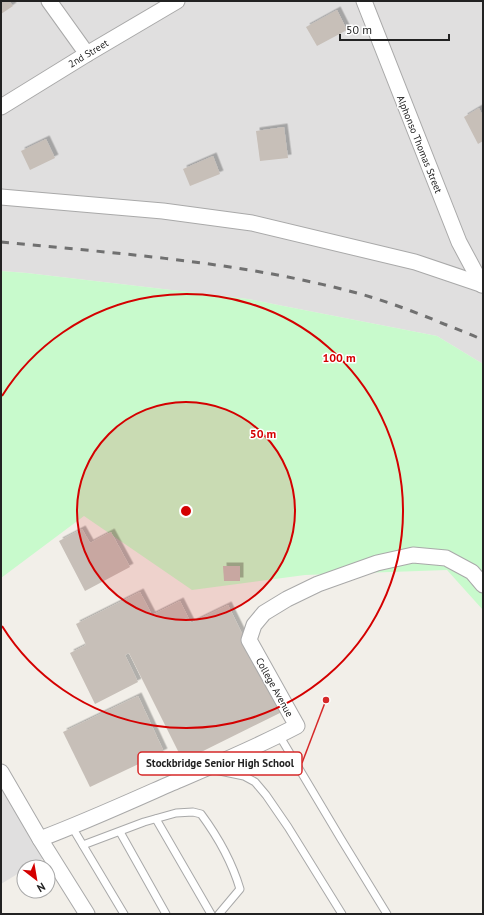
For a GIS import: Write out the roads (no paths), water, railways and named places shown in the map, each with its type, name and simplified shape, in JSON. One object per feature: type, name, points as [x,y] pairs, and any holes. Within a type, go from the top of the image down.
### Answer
[{"type":"street","points":[[49,1],[86,54]]},
{"type":"street","name":"2nd Street","points":[[1,107],[86,54],[177,1]]},
{"type":"street","name":"Alphonso Thomas Street","points":[[364,1],[459,242],[483,285]]},
{"type":"street","points":[[1,197],[163,211],[252,223],[414,262],[483,285]]},
{"type":"street","name":"College Avenue","points":[[40,839],[72,827],[297,726],[249,640],[254,625],[264,613],[287,599],[318,584],[378,562],[413,555],[446,558],[472,572],[483,585]]},
{"type":"street","points":[[1,772],[86,914]]},
{"type":"lane","points":[[279,735],[387,914]]},
{"type":"lane","points":[[206,768],[244,776],[255,782],[288,827],[342,914]]},
{"type":"lane","points":[[83,845],[176,813],[193,812],[201,814],[210,826],[224,851],[235,873],[240,889],[219,914]]},
{"type":"lane","points":[[156,819],[211,914]]},
{"type":"lane","points":[[72,827],[124,914]]},
{"type":"lane","points":[[120,832],[166,914]]},
{"type":"railway","points":[[1,242],[138,255],[275,274],[374,298],[414,312],[483,340]]},
{"type":"place","name":"Stockbridge Senior High School","points":[[326,700]]}]
